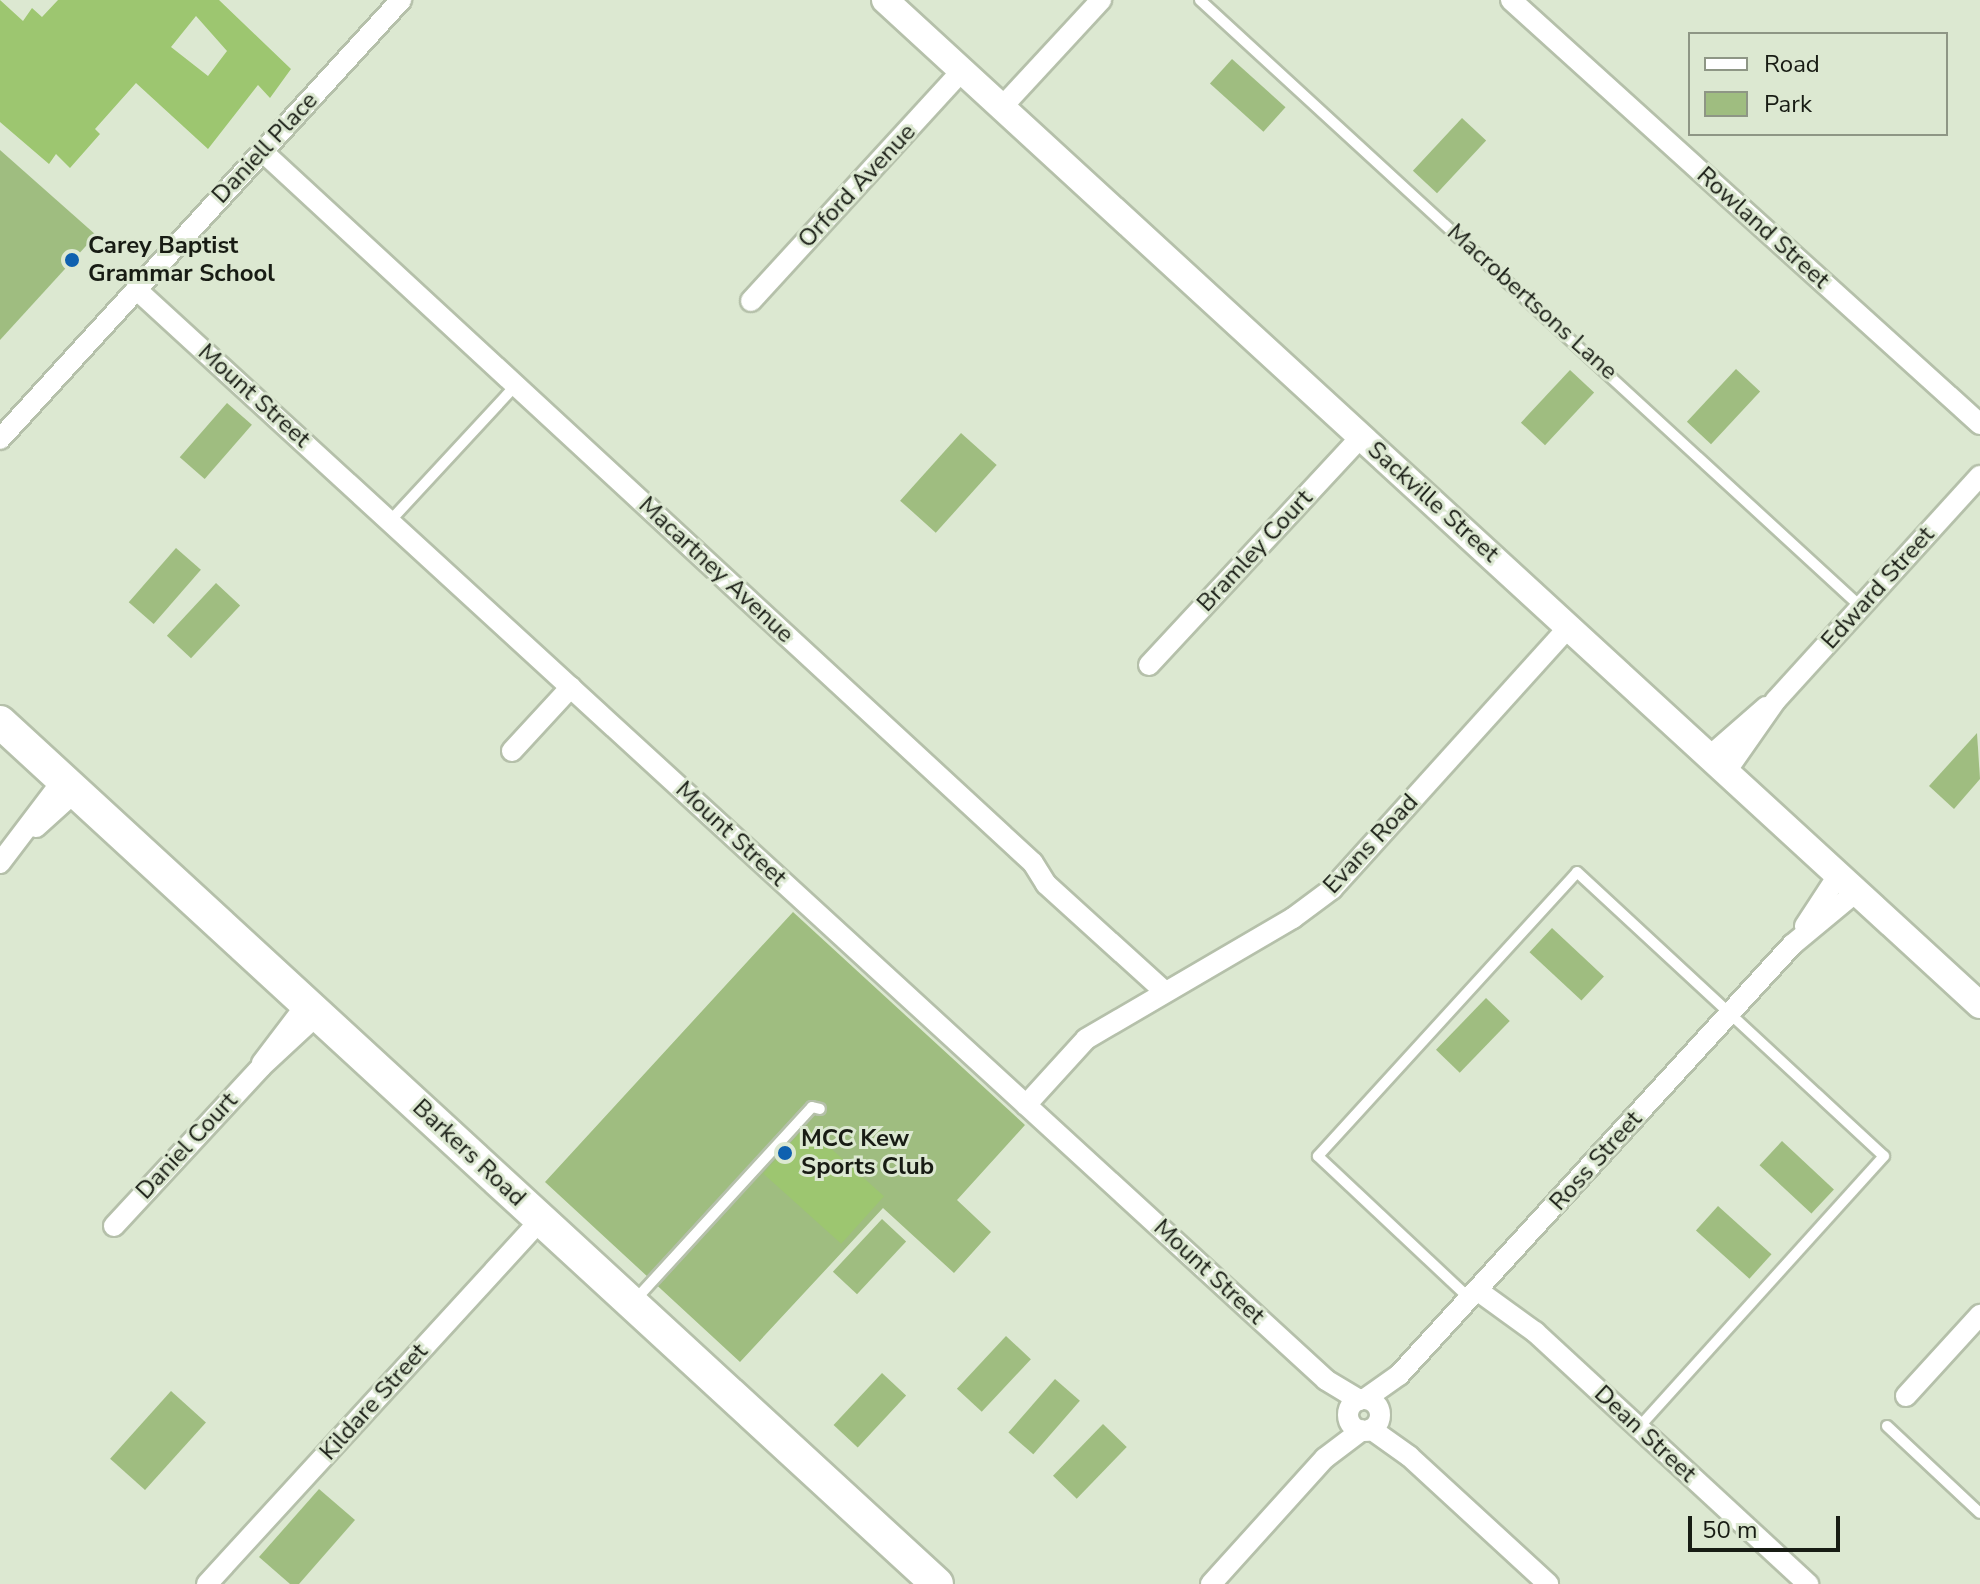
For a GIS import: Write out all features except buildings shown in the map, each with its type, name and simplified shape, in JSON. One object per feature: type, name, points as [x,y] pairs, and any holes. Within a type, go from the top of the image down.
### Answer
[{"type":"main road","name":"Barkers Road","points":[[0,722],[937,1584]]},
{"type":"street","name":"Daniell Place","points":[[0,439],[401,0]]},
{"type":"street","name":"Sackville Street","points":[[885,0],[1719,762],[1980,1005]]},
{"type":"street","points":[[1002,107],[1101,0]]},
{"type":"street","name":"Rowland Street","points":[[1511,0],[1980,424]]},
{"type":"street","name":"Orford Avenue","points":[[751,301],[962,71]]},
{"type":"street","name":"Macartney Avenue","points":[[262,151],[1033,863],[1046,884],[1165,992]]},
{"type":"street","name":"Mount Street","points":[[136,289],[1548,1584]]},
{"type":"street","name":"Bramley Court","points":[[1149,665],[1361,437]]},
{"type":"street","name":"Edward Street","points":[[1719,762],[1980,476]]},
{"type":"street","name":"Evans Road","points":[[1026,1105],[1083,1041],[1332,889],[1569,627]]},
{"type":"street","points":[[512,751],[571,687]]},
{"type":"street","points":[[0,863],[69,786]]},
{"type":"street","name":"Ross Street","points":[[1211,1584],[1848,882]]},
{"type":"street","name":"Daniel Court","points":[[114,1226],[261,1067],[275,1040],[312,1009]]},
{"type":"street","name":"Kildare Street","points":[[207,1584],[541,1219]]},
{"type":"street","name":"Dean Street","points":[[1473,1294],[1535,1332],[1808,1584]]},
{"type":"street","points":[[1906,1396],[1980,1315]]},
{"type":"lane","name":"Macrobertsons Lane","points":[[1200,0],[1861,607]]},
{"type":"lane","points":[[391,520],[515,386]]},
{"type":"lane","points":[[1473,1294],[1318,1156],[1577,872],[1884,1156],[1638,1428]]},
{"type":"lane","points":[[632,1304],[812,1107],[820,1109]]},
{"type":"lane","points":[[1887,1426],[1980,1513]]},
{"type":"green space","points":[[1232,59],[1286,107],[1263,132],[1210,84]]},
{"type":"green space","points":[[1462,118],[1486,141],[1437,193],[1413,171]]},
{"type":"green space","points":[[0,150],[96,235],[0,340]]},
{"type":"green space","points":[[1736,369],[1760,392],[1711,444],[1687,422]]},
{"type":"green space","points":[[1570,370],[1594,393],[1545,445],[1521,423]]},
{"type":"green space","points":[[227,403],[252,425],[205,479],[180,457]]},
{"type":"green space","points":[[961,433],[997,465],[936,533],[900,501]]},
{"type":"green space","points":[[176,548],[201,570],[154,624],[129,602]]},
{"type":"green space","points":[[216,583],[240,606],[191,658],[167,636]]},
{"type":"green space","points":[[1977,733],[1980,779],[1954,809],[1929,786]]},
{"type":"green space","name":"MCC Kew Sports Club","points":[[793,912],[1025,1125],[957,1200],[991,1232],[954,1273],[883,1208],[740,1362],[545,1182]]},
{"type":"green space","points":[[1552,928],[1604,976],[1581,1001],[1529,952]]},
{"type":"green space","points":[[1486,998],[1510,1021],[1460,1073],[1436,1050]]},
{"type":"green space","points":[[1782,1141],[1834,1189],[1811,1214],[1759,1165]]},
{"type":"green space","points":[[1718,1206],[1772,1254],[1749,1279],[1696,1231]]},
{"type":"green space","points":[[882,1219],[906,1242],[857,1294],[833,1272]]},
{"type":"green space","points":[[1006,1336],[1031,1359],[982,1412],[957,1389]]},
{"type":"green space","points":[[882,1373],[906,1396],[858,1447],[834,1425]]},
{"type":"green space","points":[[1055,1379],[1080,1401],[1033,1454],[1008,1433]]},
{"type":"green space","points":[[171,1391],[206,1422],[145,1490],[110,1459]]},
{"type":"green space","points":[[1103,1424],[1127,1447],[1077,1499],[1053,1476]]},
{"type":"green space","points":[[319,1489],[355,1520],[299,1584],[290,1584],[259,1557]]},
{"type":"place","name":"Carey Baptist Grammar School","points":[[72,260]]},
{"type":"place","name":"MCC Kew Sports Club","points":[[785,1153]]}]
